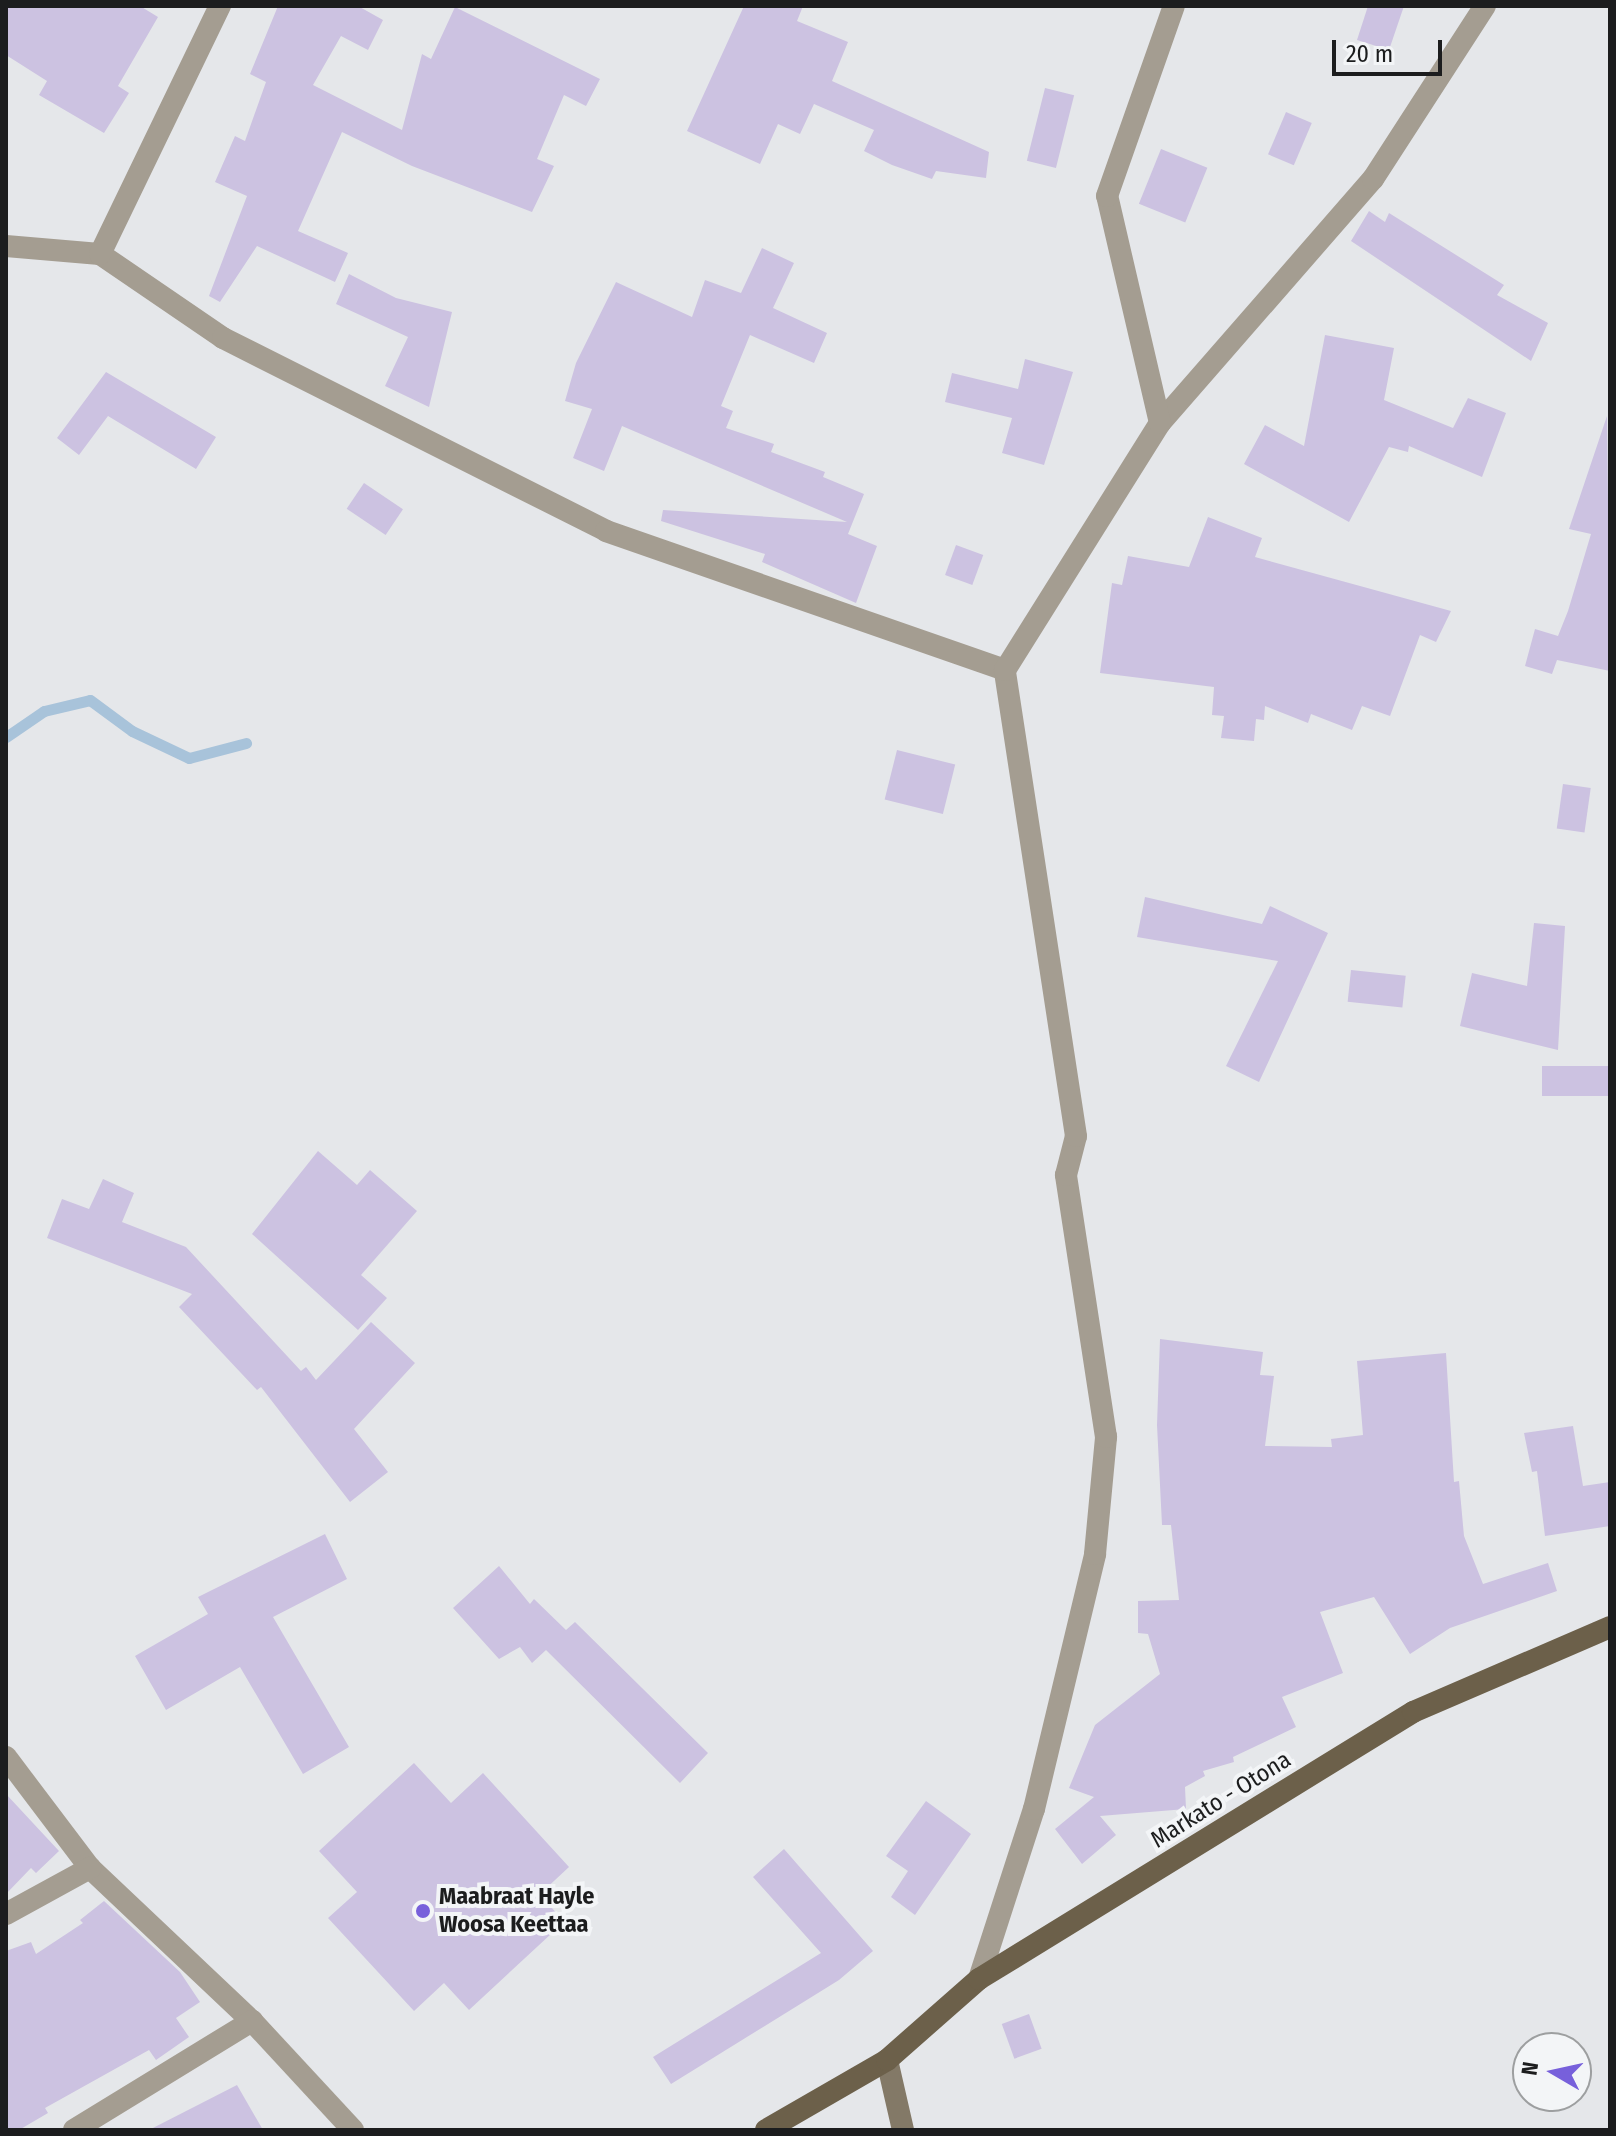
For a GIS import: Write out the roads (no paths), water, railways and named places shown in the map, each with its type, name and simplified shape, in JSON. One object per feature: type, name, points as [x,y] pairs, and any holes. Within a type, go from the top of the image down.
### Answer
[{"type":"main road","name":"Markato - Otona","points":[[766,2130],[887,2060],[979,1979],[1413,1712],[1610,1627]]},
{"type":"main road","points":[[887,2060],[903,2130]]},
{"type":"street","points":[[100,254],[220,6]]},
{"type":"street","points":[[1160,423],[1107,196],[1174,6]]},
{"type":"street","points":[[979,1979],[1034,1809],[1095,1554],[1106,1437],[1066,1175],[1076,1136],[1005,670],[1160,423],[1373,179],[1485,6]]},
{"type":"street","points":[[6,246],[100,254],[223,338],[606,531],[1005,670]]},
{"type":"street","points":[[6,1757],[90,1868],[252,2021],[353,2130]]},
{"type":"street","points":[[6,1914],[90,1868]]},
{"type":"street","points":[[74,2130],[252,2021]]},
{"type":"waterway","points":[[6,737],[44,711],[90,700],[132,731],[189,758],[246,743]]},
{"type":"place","name":"Maabraat Hayle Woosa Keettaa","points":[[423,1911]]}]
